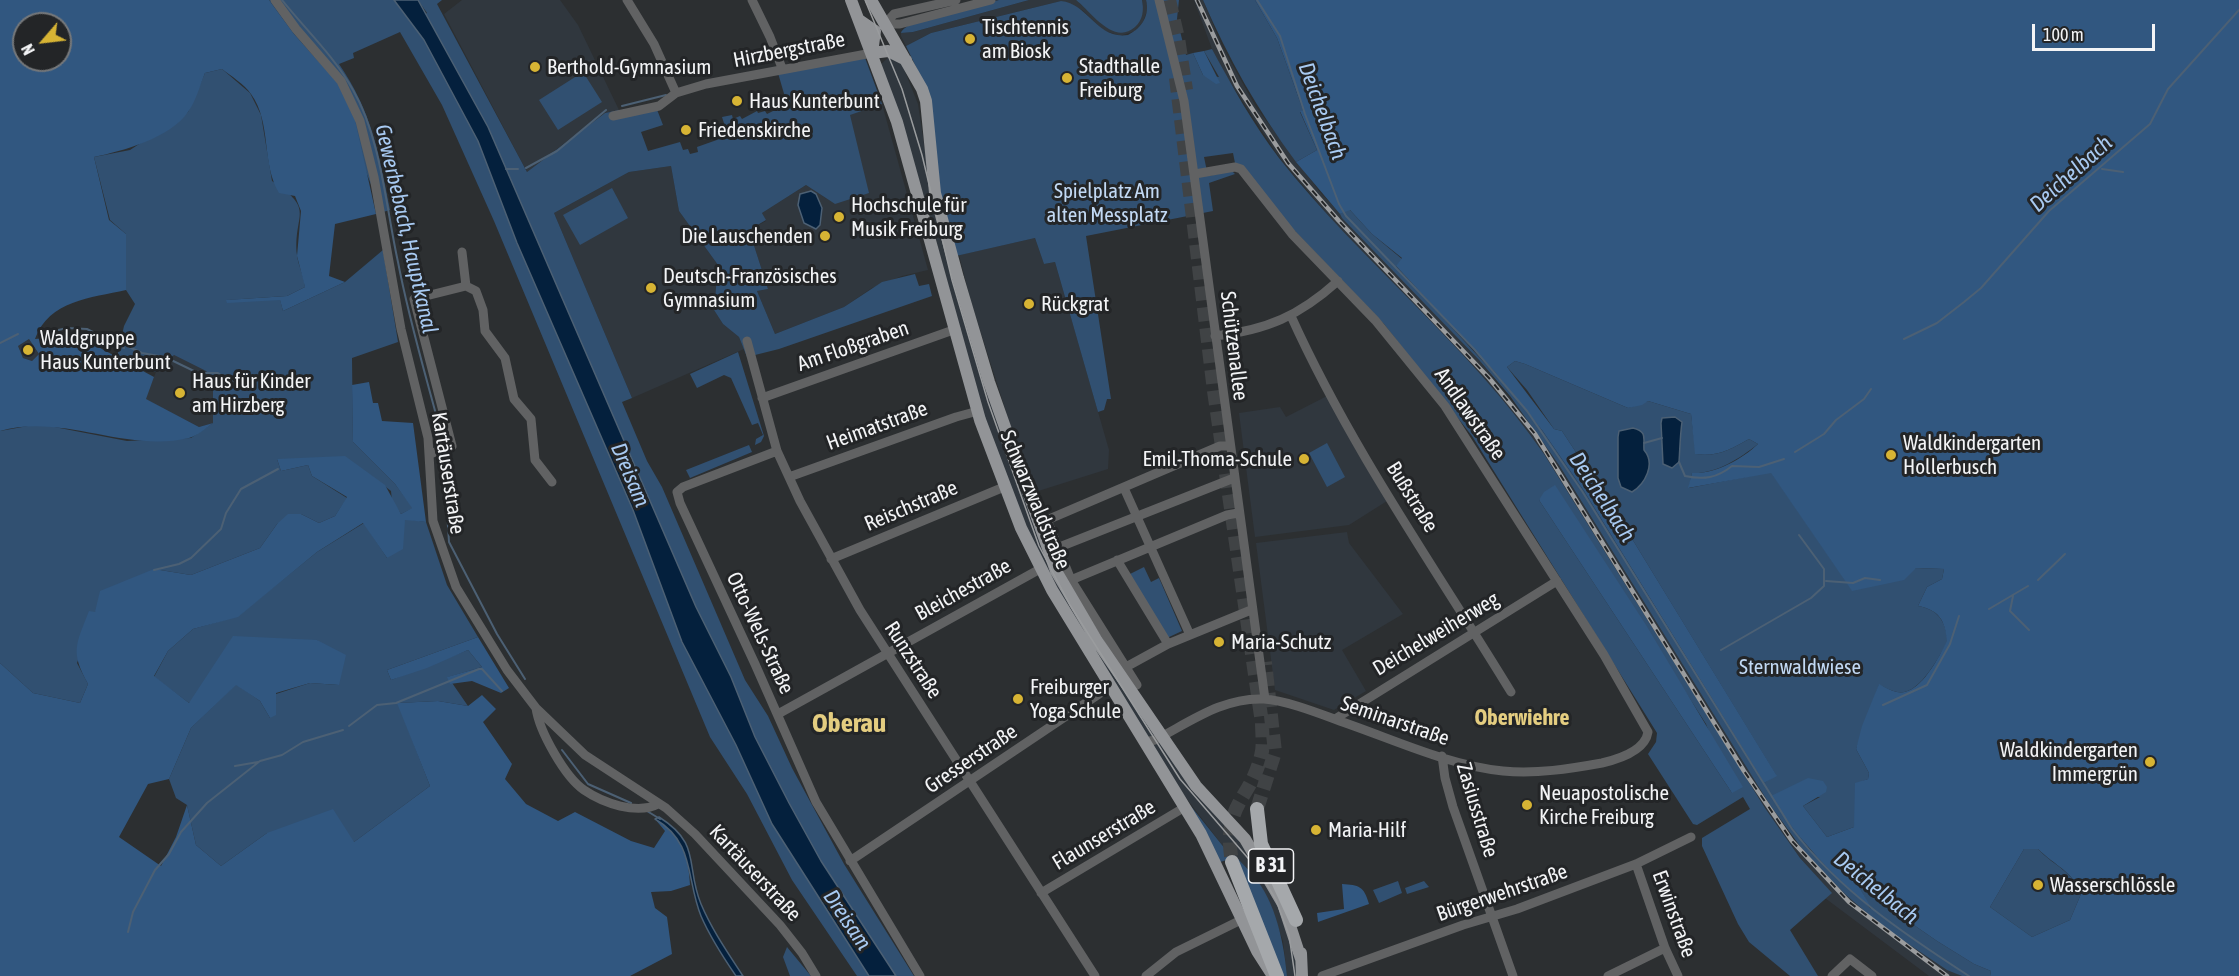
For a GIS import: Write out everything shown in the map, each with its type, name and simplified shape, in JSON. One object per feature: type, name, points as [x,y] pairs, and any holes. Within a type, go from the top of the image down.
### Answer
[{"type":"highway","name":"B 31","points":[[1257,809],[1261,844],[1296,920]]},
{"type":"highway","name":"B 31","points":[[1232,862],[1275,976]]},
{"type":"main road","name":"Schwarzwaldstraße","points":[[851,0],[900,131],[978,411],[1004,487],[1040,568],[1185,807],[1257,951],[1275,976]]},
{"type":"main road","name":"Schwarzwaldstraße","points":[[871,0],[880,28],[908,62],[926,101],[935,193],[958,279],[994,393],[1064,588],[1196,786],[1245,839],[1283,904],[1302,959]]},
{"type":"main road","points":[[858,19],[880,28],[872,53],[893,52],[908,62]]},
{"type":"main road","points":[[978,411],[994,393]]},
{"type":"main road","points":[[1004,487],[1018,489],[1035,510]]},
{"type":"main road","name":"Schwarzwaldstraße","points":[[1296,920],[1302,959],[1302,976]]},
{"type":"street","name":"Kartäuserstraße","points":[[275,0],[296,29],[341,81],[360,121],[374,177],[399,319],[433,454],[433,521],[445,561],[456,587],[507,670],[536,708],[585,755],[695,834],[759,901],[802,953],[816,976]]},
{"type":"street","points":[[627,0],[654,44],[676,93]]},
{"type":"street","points":[[752,0],[782,68]]},
{"type":"street","points":[[880,28],[900,24],[956,0]]},
{"type":"street","points":[[925,12],[991,0]]},
{"type":"street","name":"Schützenallee","points":[[1159,0],[1184,101],[1251,610],[1265,699]]},
{"type":"street","name":"Hirzbergstraße","points":[[613,116],[658,105],[676,93],[782,68],[872,53]]},
{"type":"street","name":"Andlawstraße","points":[[1195,174],[1235,167],[1241,169],[1292,234],[1400,348],[1445,406],[1647,727],[1647,737],[1641,747]]},
{"type":"street","points":[[462,252],[466,286]]},
{"type":"street","points":[[1215,336],[1259,328],[1291,316],[1315,302],[1338,281]]},
{"type":"street","points":[[433,454],[452,446],[414,299],[466,286],[476,291],[480,298],[485,331],[505,358],[514,399],[531,419],[535,460],[552,482]]},
{"type":"street","name":"Bußstraße","points":[[1291,316],[1334,401],[1405,524],[1511,692]]},
{"type":"street","name":"Am Floßgraben","points":[[762,398],[957,329]]},
{"type":"street","name":"Runzstraße","points":[[747,341],[777,451],[831,559],[887,652],[1095,976]]},
{"type":"street","name":"Heimatstraße","points":[[789,477],[978,411]]},
{"type":"street","name":"Schwarzwaldstraße","points":[[1137,685],[1071,580],[1047,520],[1220,446],[1230,446]]},
{"type":"street","name":"Otto-Wels-Straße","points":[[777,451],[683,487],[677,492],[701,551],[778,714],[811,793],[920,976]]},
{"type":"street","name":"Schwarzwaldstraße","points":[[1057,548],[1234,478]]},
{"type":"street","name":"Reischstraße","points":[[831,559],[1004,487]]},
{"type":"street","points":[[1124,488],[1190,635]]},
{"type":"street","name":"Schwarzwaldstraße","points":[[1071,580],[1238,513]]},
{"type":"street","points":[[1117,560],[1168,644]]},
{"type":"street","name":"Bleichestraße","points":[[778,714],[1040,568]]},
{"type":"street","name":"Deichelweiherweg","points":[[1335,719],[1414,668],[1476,634],[1557,581]]},
{"type":"street","points":[[1126,668],[1168,644],[1251,610]]},
{"type":"street","name":"Gresserstraße","points":[[850,861],[1111,686]]},
{"type":"street","name":"Seminarstraße","points":[[1145,742],[1162,736],[1214,709],[1238,701],[1265,699],[1335,719],[1477,766],[1528,772],[1564,770],[1610,761],[1641,747]]},
{"type":"street","name":"Kartäuserstraße","points":[[536,708],[538,723],[547,739],[565,768],[584,790],[627,808],[654,806]]},
{"type":"street","name":"Zasiusstraße","points":[[1442,756],[1453,807],[1513,976]]},
{"type":"street","name":"Flaunserstraße","points":[[1041,892],[1185,807]]},
{"type":"street","name":"Bürgerwehrstraße","points":[[1322,976],[1492,915],[1517,909],[1636,864],[1691,837]]},
{"type":"street","name":"Erwinstraße","points":[[1636,864],[1665,948],[1678,976]]},
{"type":"street","points":[[1146,976],[1165,958],[1243,919]]},
{"type":"street","points":[[1608,976],[1665,948]]},
{"type":"street","points":[[1832,976],[1843,963],[1853,960],[1872,976]]},
{"type":"shaded area","points":[[0,0],[269,0],[294,34],[337,82],[355,120],[376,214],[335,224],[329,276],[345,282],[283,311],[280,300],[227,303],[226,300],[287,296],[305,287],[297,256],[301,211],[295,196],[279,193],[273,181],[262,117],[251,94],[222,69],[205,73],[191,108],[170,129],[132,147],[94,157],[109,220],[126,234],[126,290],[86,299],[61,308],[41,326],[35,339],[76,335],[154,377],[146,399],[199,427],[213,423],[192,437],[165,441],[141,441],[71,429],[24,427],[0,431]],"holes":[[[29,339],[39,354],[32,361],[23,358],[18,346]]]},
{"type":"shaded area","name":"Berthold-Gymnasium","points":[[462,0],[560,0],[578,25],[619,110],[605,113],[527,172],[444,14]]},
{"type":"shaded area","points":[[1029,0],[1076,0],[1098,20],[1143,5],[1142,0],[1146,0],[1148,8],[1143,22],[1135,31],[1120,36],[1103,30],[1082,10],[1061,1],[931,33],[906,46],[901,36],[901,33],[913,32]]},
{"type":"shaded area","points":[[1194,0],[1203,0],[1222,46],[1256,107],[1320,192],[1479,360],[1533,427],[1791,836],[1826,875],[1866,913],[1915,949],[1962,976],[1929,976],[1825,898],[1831,893],[1800,858],[1765,808],[1598,537],[1279,157],[1226,76],[1212,49]]},
{"type":"shaded area","points":[[1255,0],[2239,0],[2239,976],[1990,976],[1991,971],[1974,964],[1937,941],[1882,903],[1867,879],[1858,885],[1872,909],[1844,884],[1817,857],[1771,796],[1808,778],[1823,781],[1827,787],[1826,792],[1803,806],[1827,837],[1854,827],[1855,783],[1868,779],[1869,773],[1856,749],[1862,726],[1879,684],[1897,692],[1905,692],[1913,688],[1927,674],[1947,641],[1945,627],[1940,617],[1931,610],[1918,606],[1927,587],[1942,579],[1944,569],[1916,568],[1904,580],[1852,591],[1771,473],[1688,488],[1692,473],[1710,471],[1727,465],[1758,444],[1749,439],[1723,452],[1695,454],[1691,414],[1648,401],[1628,408],[1525,364],[1515,361],[1507,367],[1554,429],[1562,431],[1623,524],[1777,776],[1764,783],[1584,491],[1542,430],[1494,371],[1396,266],[1402,258],[1372,234],[1350,210],[1340,214],[1296,162],[1317,150],[1300,111],[1303,110],[1277,38]],"holes":[[[2024,849],[2038,849],[2068,874],[2078,886],[2081,894],[2070,920],[2032,937],[1990,907]]]},
{"type":"shaded area","points":[[1204,51],[1220,83],[1216,84],[1203,75],[1193,53]]},
{"type":"shaded area","points":[[890,56],[900,62],[918,104],[928,170],[1055,573],[1278,898],[1295,956],[1297,976],[1287,976],[1283,941],[1270,905],[1255,877],[1228,848],[1226,850],[1170,777],[1042,566],[984,419],[925,199],[881,64]]},
{"type":"shaded area","name":"Hochschule für Musik Freiburg","points":[[882,104],[928,270],[902,276],[872,288],[844,307],[775,334],[757,291],[768,289],[749,230],[766,221],[762,213],[806,185],[835,204],[850,114]]},
{"type":"shaded area","name":"Deutsch-Französisches Gymnasium","points":[[671,166],[679,211],[718,265],[714,310],[723,324],[739,337],[744,349],[632,398],[554,213],[629,172]]},
{"type":"shaded area","points":[[1035,238],[1044,264],[1055,262],[1109,450],[1108,469],[1032,493],[971,302],[959,255]]},
{"type":"shaded area","name":"Waldgruppe Haus Kunterbunt","points":[[29,339],[39,354],[32,361],[23,358],[18,346]]},
{"type":"shaded area","name":"Haus für Kinder am Hirzberg","points":[[174,355],[206,371],[213,379],[213,423],[199,427],[145,399],[156,372]]},
{"type":"shaded area","points":[[369,382],[373,403],[378,403],[382,421],[413,423],[426,522],[405,520],[403,549],[387,558],[363,523],[317,552],[238,617],[193,629],[168,651],[154,676],[189,703],[233,636],[317,640],[346,655],[339,685],[310,683],[276,693],[276,715],[270,718],[260,701],[236,685],[191,728],[169,779],[148,784],[119,837],[161,866],[176,837],[187,805],[196,845],[221,866],[267,833],[333,809],[354,842],[430,786],[397,703],[438,701],[468,706],[482,695],[496,709],[483,722],[512,764],[505,779],[526,804],[558,821],[575,812],[631,841],[654,848],[665,831],[655,819],[677,839],[688,865],[690,885],[671,891],[651,892],[655,908],[667,917],[672,954],[630,976],[0,976],[0,663],[33,693],[80,703],[88,684],[77,655],[78,640],[89,611],[95,612],[100,591],[154,569],[191,575],[260,548],[277,524],[288,514],[301,514],[319,523],[335,516],[347,497],[312,476],[308,465],[281,471],[277,459],[345,456],[385,485],[401,514],[412,508],[395,484],[353,442],[352,385]]},
{"type":"shaded area","name":"Emil-Thoma-Schule","points":[[1327,396],[1387,501],[1349,525],[1255,537],[1239,413],[1280,407],[1286,417]]},
{"type":"shaded area","points":[[1555,485],[1646,625],[1743,787],[1732,793],[1539,500],[1544,492]]},
{"type":"shaded area","points":[[1347,532],[1349,543],[1403,614],[1342,650],[1366,691],[1334,710],[1275,690],[1256,543]]},
{"type":"shaded area","points":[[478,637],[509,688],[501,693],[472,681],[450,684],[447,677],[482,667],[468,650],[427,668],[391,680],[387,670]]},
{"type":"shaded area","points":[[1342,884],[1353,885],[1363,890],[1369,904],[1318,922],[1317,913],[1344,909]]},
{"type":"green space","points":[[269,0],[394,0],[412,24],[427,13],[418,0],[442,0],[437,4],[527,172],[605,113],[619,110],[622,115],[656,107],[663,125],[641,132],[648,151],[680,142],[683,150],[688,149],[690,154],[698,152],[697,147],[728,136],[722,117],[732,115],[733,119],[740,116],[742,119],[757,111],[758,113],[765,111],[767,114],[787,104],[778,73],[864,55],[882,104],[850,115],[869,193],[835,204],[806,185],[762,213],[766,220],[749,230],[768,289],[757,291],[775,334],[844,307],[882,282],[915,274],[919,286],[929,284],[932,296],[779,349],[747,357],[739,337],[723,324],[714,310],[718,265],[679,211],[671,166],[629,172],[554,213],[632,398],[622,402],[647,461],[662,487],[745,680],[768,716],[792,768],[844,864],[914,976],[857,976],[792,880],[747,794],[710,737],[494,221],[442,105],[400,32],[353,53],[354,58],[339,64],[367,117],[378,152],[390,210],[376,214],[372,187],[324,66],[294,34]]},
{"type":"green space","points":[[999,0],[1029,0],[913,32],[901,33],[906,27],[929,17]]},
{"type":"green space","points":[[1076,0],[1142,0],[1142,15],[1135,27],[1127,32],[1119,32],[1103,25]]},
{"type":"green space","name":"Spielplatz Am alten Messplatz","points":[[1146,0],[1179,0],[1177,19],[1186,55],[1193,53],[1203,75],[1219,77],[1204,51],[1212,49],[1235,91],[1279,158],[1344,233],[1482,376],[1544,454],[1765,808],[1800,858],[1832,893],[1790,930],[1818,976],[1790,976],[1749,942],[1738,924],[1702,846],[1702,838],[1750,809],[1743,797],[1697,825],[1693,824],[1648,754],[1656,742],[1657,733],[1472,436],[1384,324],[1290,226],[1242,166],[1235,163],[1233,153],[1204,157],[1208,176],[1232,171],[1235,174],[1209,183],[1213,211],[1086,236],[1111,399],[1107,399],[1104,410],[1098,412],[1055,262],[1044,264],[1035,238],[956,256],[938,190],[928,92],[906,46],[931,33],[1061,1],[1079,8],[1108,32],[1128,35],[1144,20]],"holes":[[[1554,486],[1706,724],[1732,793],[1539,500]]]},
{"type":"green space","points":[[1203,0],[1255,0],[1277,38],[1303,110],[1300,112],[1317,150],[1296,162],[1245,84]]},
{"type":"green space","points":[[222,69],[250,93],[261,115],[272,181],[286,191],[299,207],[297,255],[305,287],[287,296],[227,300],[280,299],[283,311],[345,282],[383,250],[398,342],[352,358],[353,442],[395,484],[413,508],[401,514],[392,501],[391,491],[370,475],[277,459],[281,471],[308,465],[312,476],[347,498],[335,516],[319,523],[301,514],[277,524],[260,548],[191,575],[154,569],[95,612],[77,663],[88,684],[80,703],[33,693],[0,663],[0,431],[39,424],[127,441],[191,438],[213,423],[213,379],[206,371],[174,355],[156,372],[131,365],[117,357],[124,326],[135,304],[126,290],[126,234],[110,220],[94,157],[130,150],[188,112],[205,73]]},
{"type":"green space","points":[[583,72],[602,102],[558,130],[539,100]]},
{"type":"green space","points":[[612,188],[628,218],[580,245],[563,215]]},
{"type":"green space","name":"Sternwaldwiese","points":[[1349,209],[1372,234],[1402,259],[1396,267],[1529,411],[1584,491],[1764,783],[1776,775],[1623,524],[1562,431],[1554,429],[1527,390],[1507,367],[1515,361],[1525,364],[1628,408],[1648,401],[1691,414],[1696,454],[1723,452],[1749,439],[1758,444],[1735,460],[1718,468],[1692,473],[1689,488],[1771,472],[1852,590],[1916,568],[1944,569],[1942,579],[1927,587],[1918,606],[1931,610],[1940,618],[1948,641],[1934,665],[1913,688],[1905,692],[1897,692],[1879,685],[1856,749],[1869,773],[1868,779],[1863,781],[1854,827],[1827,837],[1803,806],[1820,797],[1772,796],[1809,849],[1871,909],[1858,885],[1867,879],[1882,903],[1937,941],[1974,964],[1991,971],[1990,976],[1962,976],[1947,970],[1883,927],[1846,895],[1805,853],[1770,805],[1559,465],[1510,396],[1479,360],[1342,218],[1340,214]]},
{"type":"green space","points":[[738,352],[764,436],[761,442],[755,445],[756,439],[763,435],[758,423],[752,425],[731,378],[724,375],[697,388],[690,374]]},
{"type":"green space","points":[[1327,443],[1345,477],[1327,487],[1309,453]]},
{"type":"green space","points":[[749,445],[752,452],[690,478],[686,470]]},
{"type":"green space","points":[[405,519],[426,522],[447,585],[478,637],[387,670],[391,680],[468,650],[482,667],[448,677],[468,706],[438,701],[398,703],[430,786],[354,842],[267,833],[221,866],[196,845],[187,805],[176,798],[169,779],[191,728],[236,684],[260,701],[270,718],[276,694],[310,683],[339,685],[317,640],[189,703],[154,677],[168,651],[193,629],[238,616],[317,552],[364,523],[387,558]]},
{"type":"green space","points":[[1144,567],[1151,582],[1159,578],[1182,631],[1167,638],[1128,575]]},
{"type":"green space","points":[[1190,805],[1226,850],[1228,848],[1253,875],[1268,898],[1278,923],[1287,976],[1283,976],[1234,858],[1220,862],[1191,811]]},
{"type":"green space","points":[[2024,849],[2038,849],[2068,874],[2078,886],[2081,894],[2070,920],[2032,937],[1990,907]]},
{"type":"green space","points":[[1398,881],[1402,893],[1379,903],[1373,890]]},
{"type":"green space","points":[[1424,881],[1429,887],[1407,894],[1405,888]]},
{"type":"green space","points":[[787,947],[811,976],[790,976],[783,957]]},
{"type":"water","name":"Dreisam","points":[[394,0],[418,0],[488,127],[696,607],[731,677],[755,737],[821,861],[896,976],[869,976],[772,824],[736,745],[682,642],[633,510],[517,243],[478,141],[424,40]]},
{"type":"water","points":[[811,191],[816,194],[822,208],[820,225],[816,229],[804,223],[798,205],[800,194]]},
{"type":"water","points":[[1675,417],[1682,422],[1679,462],[1672,468],[1663,464],[1661,423],[1662,418]]},
{"type":"water","points":[[1633,428],[1643,434],[1644,450],[1649,467],[1645,479],[1632,492],[1621,487],[1618,478],[1618,437],[1619,431]]},
{"type":"water","points":[[659,817],[681,836],[687,846],[701,904],[715,932],[743,976],[736,976],[708,932],[696,902],[683,850],[668,828],[655,819]]},
{"type":"waterway","name":"Gewerbebach, Hauptkanal","points":[[282,0],[346,78],[370,130],[382,174],[406,301],[437,418]]},
{"type":"waterway","name":"Deichelbach","points":[[1257,0],[1280,36],[1305,114],[1339,204],[1346,216],[1474,349],[1527,411],[1582,491],[1792,829],[1852,892],[1897,927],[1969,976]]},
{"type":"waterway","name":"Deichelbach","points":[[1904,339],[1937,323],[1981,288],[2049,211],[2150,124],[2168,89],[2239,10]]},
{"type":"waterway","points":[[622,106],[666,95]]},
{"type":"waterway","points":[[526,168],[557,151],[606,110]]},
{"type":"waterway","points":[[506,169],[518,169]]},
{"type":"waterway","points":[[2102,169],[2123,172]]},
{"type":"waterway","points":[[41,334],[67,328],[87,329],[124,348]]},
{"type":"waterway","points":[[0,343],[18,334]]},
{"type":"waterway","points":[[127,346],[142,353],[165,357],[198,373],[218,373],[228,380],[253,387]]},
{"type":"waterway","name":"Deichelbach","points":[[1795,452],[1824,434],[1836,420],[1864,399],[1871,389]]},
{"type":"waterway","name":"Gewerbebach, Hauptkanal","points":[[440,436],[442,445]]},
{"type":"waterway","name":"Deichelbach","points":[[1644,443],[1662,438]]},
{"type":"waterway","name":"Gewerbebach, Hauptkanal","points":[[443,451],[449,542],[497,634],[525,679]]},
{"type":"waterway","name":"Deichelbach","points":[[1679,462],[1685,476],[1704,478],[1721,473],[1732,466],[1759,467],[1784,459]]},
{"type":"waterway","points":[[154,570],[179,564],[191,558],[221,529],[226,513],[241,489],[278,469]]},
{"type":"waterway","points":[[1721,650],[1811,598],[1824,586],[1824,569],[1799,535]]},
{"type":"waterway","points":[[2038,580],[2065,554]]},
{"type":"waterway","points":[[1826,581],[1853,583],[1865,578],[1880,580]]},
{"type":"waterway","points":[[1989,609],[2028,586]]},
{"type":"waterway","points":[[2013,596],[2010,611],[2029,630]]},
{"type":"waterway","points":[[1883,705],[1927,685],[1950,644],[1959,616]]},
{"type":"waterway","points":[[349,726],[377,705],[396,703],[479,669],[482,669],[502,691]]},
{"type":"waterway","points":[[128,932],[133,912],[155,870],[169,854],[181,832],[207,803],[260,761],[282,755],[303,742],[343,730]]},
{"type":"waterway","name":"Gewerbebach, Hauptkanal","points":[[562,750],[588,784],[631,803]]},
{"type":"waterway","points":[[235,766],[258,762]]},
{"type":"waterway","name":"Gewerbebach, Hauptkanal","points":[[647,811],[660,819]]},
{"type":"tunnel","points":[[1169,0],[1186,90]]},
{"type":"tunnel","points":[[1176,78],[1214,391],[1262,723],[1261,756],[1234,814],[1231,827],[1232,862]]},
{"type":"tunnel","points":[[1257,809],[1275,752],[1265,662]]},
{"type":"tram line","points":[[865,0],[902,89],[922,155],[952,280],[988,402],[1039,546],[1070,605],[1180,779],[1259,871],[1276,900],[1289,935],[1295,976]]},
{"type":"railway","points":[[1197,0],[1237,86],[1288,163],[1339,221],[1489,378],[1535,434],[1744,771],[1792,841],[1849,902],[1947,976]]},
{"type":"place","name":"Tischtennis am Biosk","points":[[970,39]]},
{"type":"place","name":"Berthold-Gymnasium","points":[[535,67]]},
{"type":"place","name":"Stadthalle Freiburg","points":[[1067,78]]},
{"type":"place","name":"Haus Kunterbunt","points":[[737,101]]},
{"type":"place","name":"Friedenskirche","points":[[686,130]]},
{"type":"place","name":"Hochschule für Musik Freiburg","points":[[839,217]]},
{"type":"place","name":"Die Lauschenden","points":[[825,236]]},
{"type":"place","name":"Deutsch-Französisches Gymnasium","points":[[651,288]]},
{"type":"place","name":"Rückgrat","points":[[1029,304]]},
{"type":"place","name":"Waldgruppe Haus Kunterbunt","points":[[28,350]]},
{"type":"place","name":"Haus für Kinder am Hirzberg","points":[[180,393]]},
{"type":"place","name":"Waldkindergarten Hollerbusch","points":[[1891,455]]},
{"type":"place","name":"Emil-Thoma-Schule","points":[[1304,459]]},
{"type":"place","name":"Maria-Schutz","points":[[1219,642]]},
{"type":"place","name":"Freiburger Yoga Schule","points":[[1018,699]]},
{"type":"place","name":"Waldkindergarten Immergrün","points":[[2150,762]]},
{"type":"place","name":"Neuapostolische Kirche Freiburg","points":[[1527,805]]},
{"type":"place","name":"Maria-Hilf","points":[[1316,830]]},
{"type":"place","name":"Wasserschlössle","points":[[2038,885]]},
{"type":"district","name":"Oberwiehre","points":[[1522,718]]},
{"type":"district","name":"Oberau","points":[[849,723]]}]
